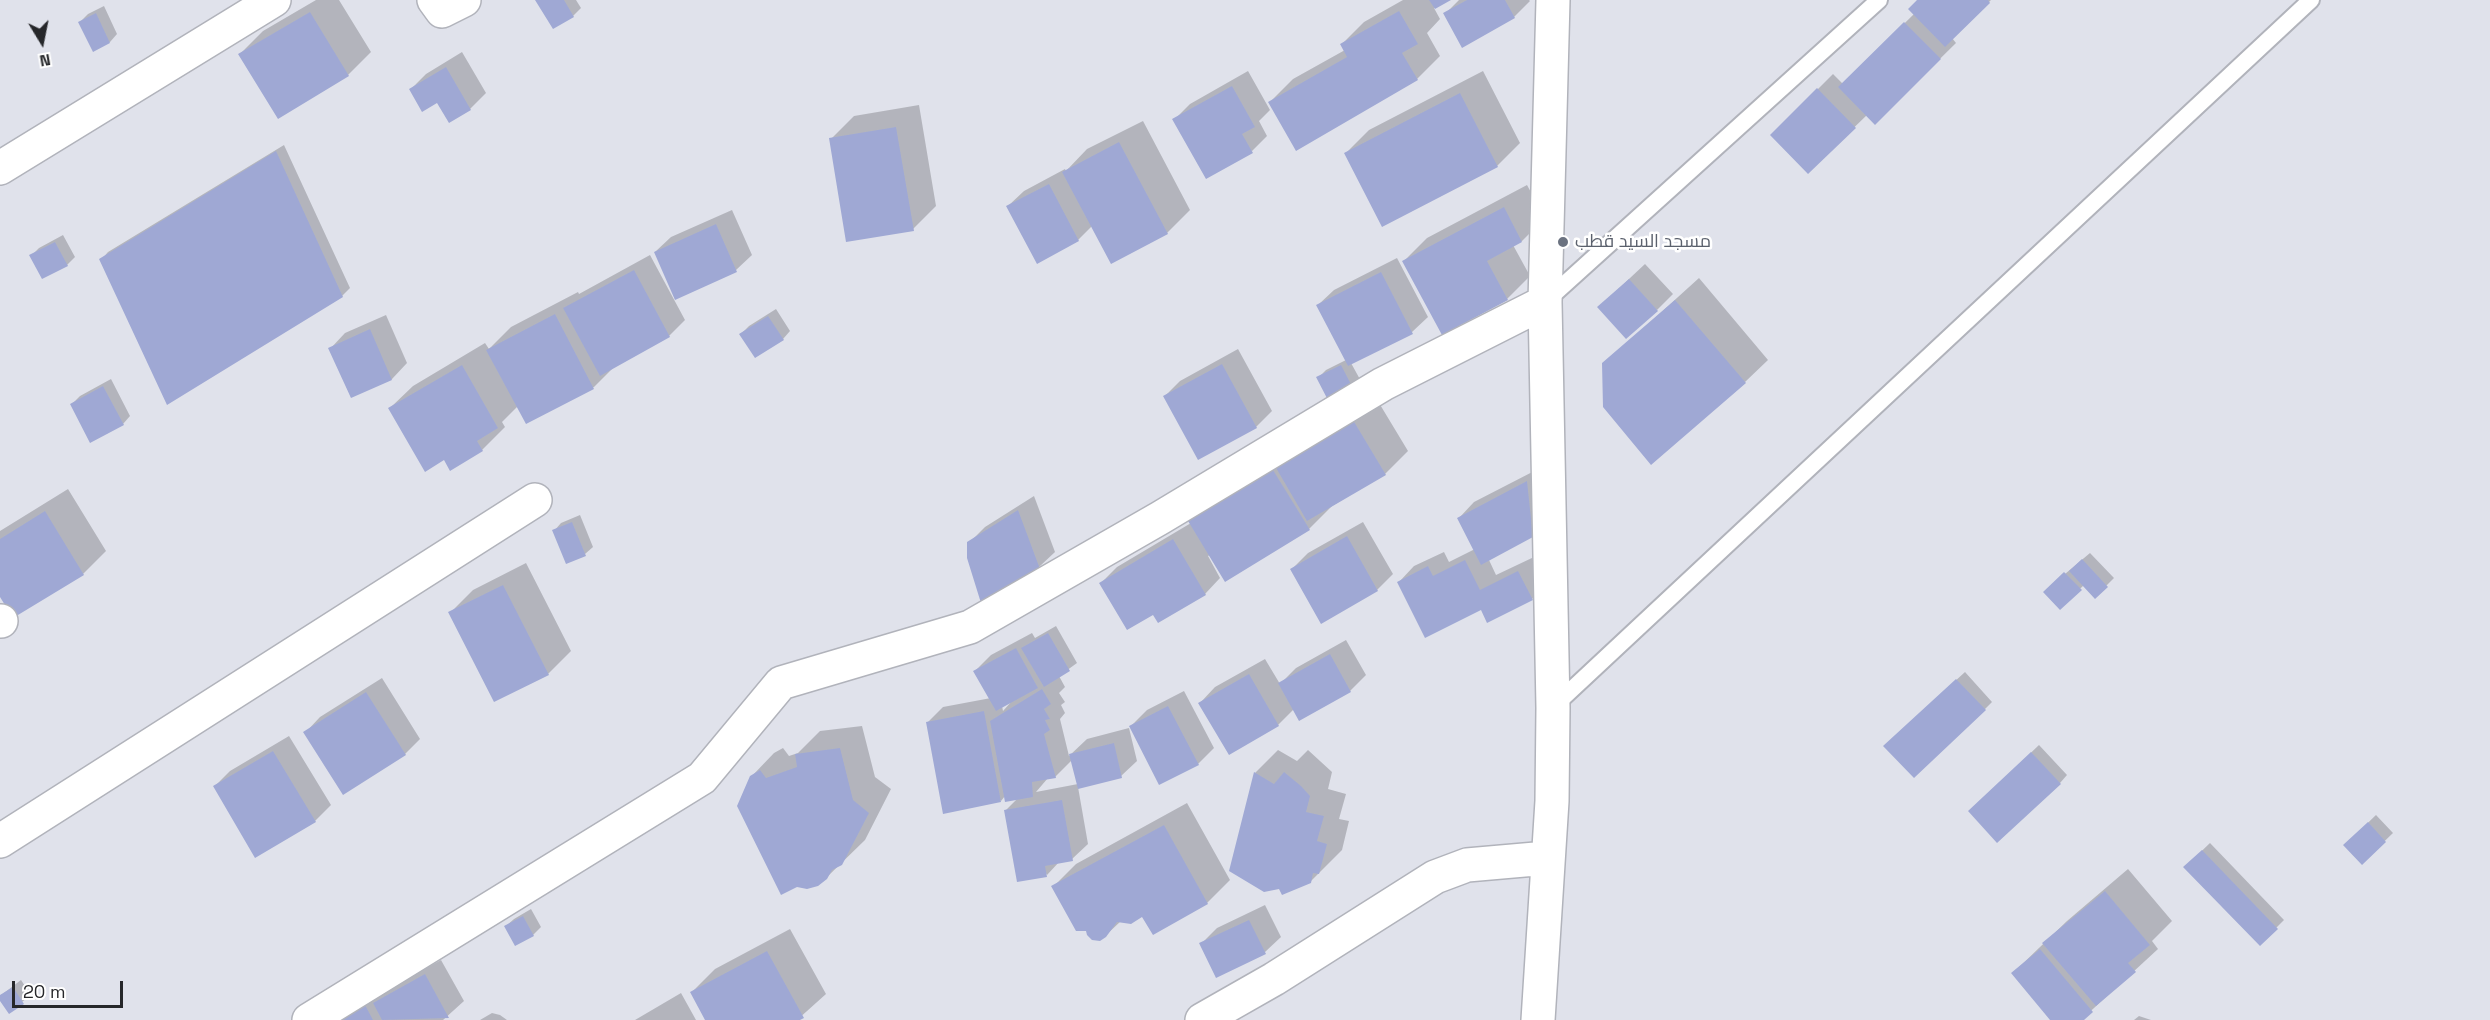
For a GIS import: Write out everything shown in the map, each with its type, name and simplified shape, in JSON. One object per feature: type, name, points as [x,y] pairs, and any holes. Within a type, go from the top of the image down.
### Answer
[{"type":"street","points":[[0,168],[274,0]]},
{"type":"street","points":[[434,0],[442,11],[464,0]]},
{"type":"street","points":[[1538,1020],[1552,801],[1553,708],[1545,302],[1552,0]]},
{"type":"street","points":[[309,1020],[702,778],[781,683],[970,627],[1160,518],[1383,384],[1545,302]]},
{"type":"street","points":[[0,841],[535,500]]},
{"type":"street","points":[[1202,1020],[1274,979],[1435,878],[1467,865],[1547,858]]},
{"type":"lane","points":[[1545,302],[1879,0]]},
{"type":"lane","points":[[1553,708],[2311,0]]},
{"type":"building","points":[[535,0],[564,0],[574,17],[553,29]]},
{"type":"building","points":[[1429,0],[1451,0],[1435,9]]},
{"type":"building","points":[[1467,0],[1505,0],[1515,18],[1462,48],[1443,13]]},
{"type":"building","points":[[1917,0],[1988,0],[1990,3],[1945,47],[1908,9]]},
{"type":"building","points":[[1399,11],[1418,44],[1402,53],[1418,80],[1296,151],[1268,102],[1347,57],[1340,44]]},
{"type":"building","points":[[310,12],[349,76],[278,119],[238,54]]},
{"type":"building","points":[[96,13],[110,43],[93,52],[78,22]]},
{"type":"building","points":[[1904,22],[1941,59],[1875,125],[1838,87]]},
{"type":"building","points":[[446,67],[471,110],[449,123],[437,103],[422,112],[409,89]]},
{"type":"building","points":[[1232,86],[1255,127],[1242,134],[1253,153],[1206,179],[1172,119]]},
{"type":"building","points":[[1817,88],[1856,128],[1808,174],[1770,135]]},
{"type":"building","points":[[1460,93],[1498,167],[1382,227],[1344,153]]},
{"type":"building","points":[[896,127],[914,231],[846,242],[829,138]]},
{"type":"building","points":[[1119,142],[1168,234],[1111,264],[1062,172]]},
{"type":"building","points":[[276,151],[343,297],[167,405],[99,259]]},
{"type":"building","points":[[1049,184],[1079,241],[1037,264],[1006,206]]},
{"type":"building","points":[[1504,207],[1522,242],[1487,261],[1508,300],[1442,335],[1402,261]]},
{"type":"building","points":[[716,224],[737,272],[675,300],[654,252]]},
{"type":"building","points":[[55,242],[68,266],[42,279],[29,255]]},
{"type":"building","points":[[634,270],[670,337],[600,376],[563,308]]},
{"type":"building","points":[[1381,272],[1413,334],[1348,366],[1316,305]]},
{"type":"building","points":[[1629,279],[1658,311],[1626,339],[1597,307]]},
{"type":"building","points":[[1675,300],[1746,383],[1651,465],[1603,407],[1602,363]]},
{"type":"building","points":[[555,314],[594,389],[526,424],[486,350]]},
{"type":"building","points":[[768,316],[784,340],[755,358],[739,334]]},
{"type":"building","points":[[370,329],[392,380],[351,398],[328,348]]},
{"type":"building","points":[[1222,364],[1257,428],[1198,460],[1163,396]]},
{"type":"building","points":[[462,365],[498,428],[477,441],[483,451],[450,471],[444,460],[425,472],[388,408]]},
{"type":"building","points":[[1341,365],[1355,392],[1330,404],[1316,377]]},
{"type":"building","points":[[103,386],[124,425],[90,443],[70,404]]},
{"type":"building","points":[[1350,415],[1386,475],[1307,521],[1272,461]]},
{"type":"building","points":[[1273,470],[1310,530],[1225,582],[1188,521]]},
{"type":"building","points":[[1527,481],[1533,537],[1481,565],[1457,518]]},
{"type":"building","points":[[1018,510],[1040,569],[981,603],[967,558],[967,542]]},
{"type":"building","points":[[45,511],[84,575],[13,618],[0,597],[0,539]]},
{"type":"building","points":[[572,522],[586,556],[566,564],[552,530]]},
{"type":"building","points":[[1347,536],[1378,591],[1321,624],[1290,569]]},
{"type":"building","points":[[1173,539],[1206,595],[1158,623],[1153,615],[1127,630],[1099,583]]},
{"type":"building","points":[[2082,559],[2108,587],[2095,599],[2069,571]]},
{"type":"building","points":[[1465,560],[1480,590],[1518,571],[1533,600],[1487,623],[1481,610],[1425,638],[1397,582],[1428,566],[1433,576]]},
{"type":"building","points":[[2064,572],[2082,590],[2060,610],[2043,592]]},
{"type":"building","points":[[503,585],[549,675],[494,702],[448,612]]},
{"type":"building","points":[[1048,633],[1070,671],[1044,687],[1021,648]]},
{"type":"building","points":[[1016,648],[1038,688],[996,711],[973,671]]},
{"type":"building","points":[[1330,654],[1351,692],[1299,721],[1278,683]]},
{"type":"building","points":[[1249,674],[1279,726],[1229,755],[1198,703]]},
{"type":"building","points":[[1956,679],[1986,710],[1914,778],[1883,746]]},
{"type":"building","points":[[1042,689],[1051,704],[1044,709],[1050,719],[1045,720],[1050,730],[1044,734],[1056,778],[1032,782],[1033,797],[1005,802],[990,721]]},
{"type":"building","points":[[366,692],[406,755],[343,795],[303,732]]},
{"type":"building","points":[[1168,706],[1199,765],[1159,785],[1129,726]]},
{"type":"building","points":[[984,711],[1001,802],[943,814],[926,722]]},
{"type":"building","points":[[1114,743],[1122,778],[1078,789],[1069,754]]},
{"type":"building","points":[[840,748],[853,800],[869,813],[842,865],[832,870],[827,879],[818,886],[807,889],[797,887],[781,895],[737,806],[750,776],[760,770],[766,778],[797,767],[795,754]]},
{"type":"building","points":[[273,751],[316,822],[255,858],[213,786]]},
{"type":"building","points":[[2031,752],[2061,784],[1997,843],[1968,811]]},
{"type":"building","points":[[1254,772],[1274,784],[1284,772],[1310,796],[1306,812],[1324,816],[1317,841],[1327,844],[1319,874],[1313,873],[1311,883],[1282,895],[1279,889],[1264,892],[1229,871]]},
{"type":"building","points":[[1062,800],[1073,861],[1045,866],[1047,877],[1017,882],[1004,810]]},
{"type":"building","points":[[2368,822],[2386,842],[2362,865],[2343,845]]},
{"type":"building","points":[[1164,825],[1208,904],[1153,935],[1142,917],[1131,924],[1117,922],[1106,937],[1100,941],[1092,940],[1086,931],[1076,931],[1051,886]]},
{"type":"building","points":[[2202,850],[2278,929],[2260,946],[2183,867]]},
{"type":"building","points":[[2105,891],[2150,945],[2128,963],[2136,972],[2096,1006],[2042,943]]},
{"type":"building","points":[[523,916],[534,936],[515,946],[504,926]]},
{"type":"building","points":[[1249,920],[1266,954],[1216,978],[1199,943]]},
{"type":"building","points":[[2040,949],[2093,1012],[2084,1020],[2050,1020],[2011,973]]},
{"type":"building","points":[[767,951],[804,1018],[800,1020],[705,1020],[690,992]]},
{"type":"building","points":[[425,974],[449,1018],[382,1020],[373,1003]]},
{"type":"building","points":[[13,987],[24,1004],[9,1014],[0,1001],[0,995]]},
{"type":"building","points":[[363,1001],[373,1020],[328,1020]]},
{"type":"place","name":"مسجد السيد قطب","points":[[1563,242]]}]
